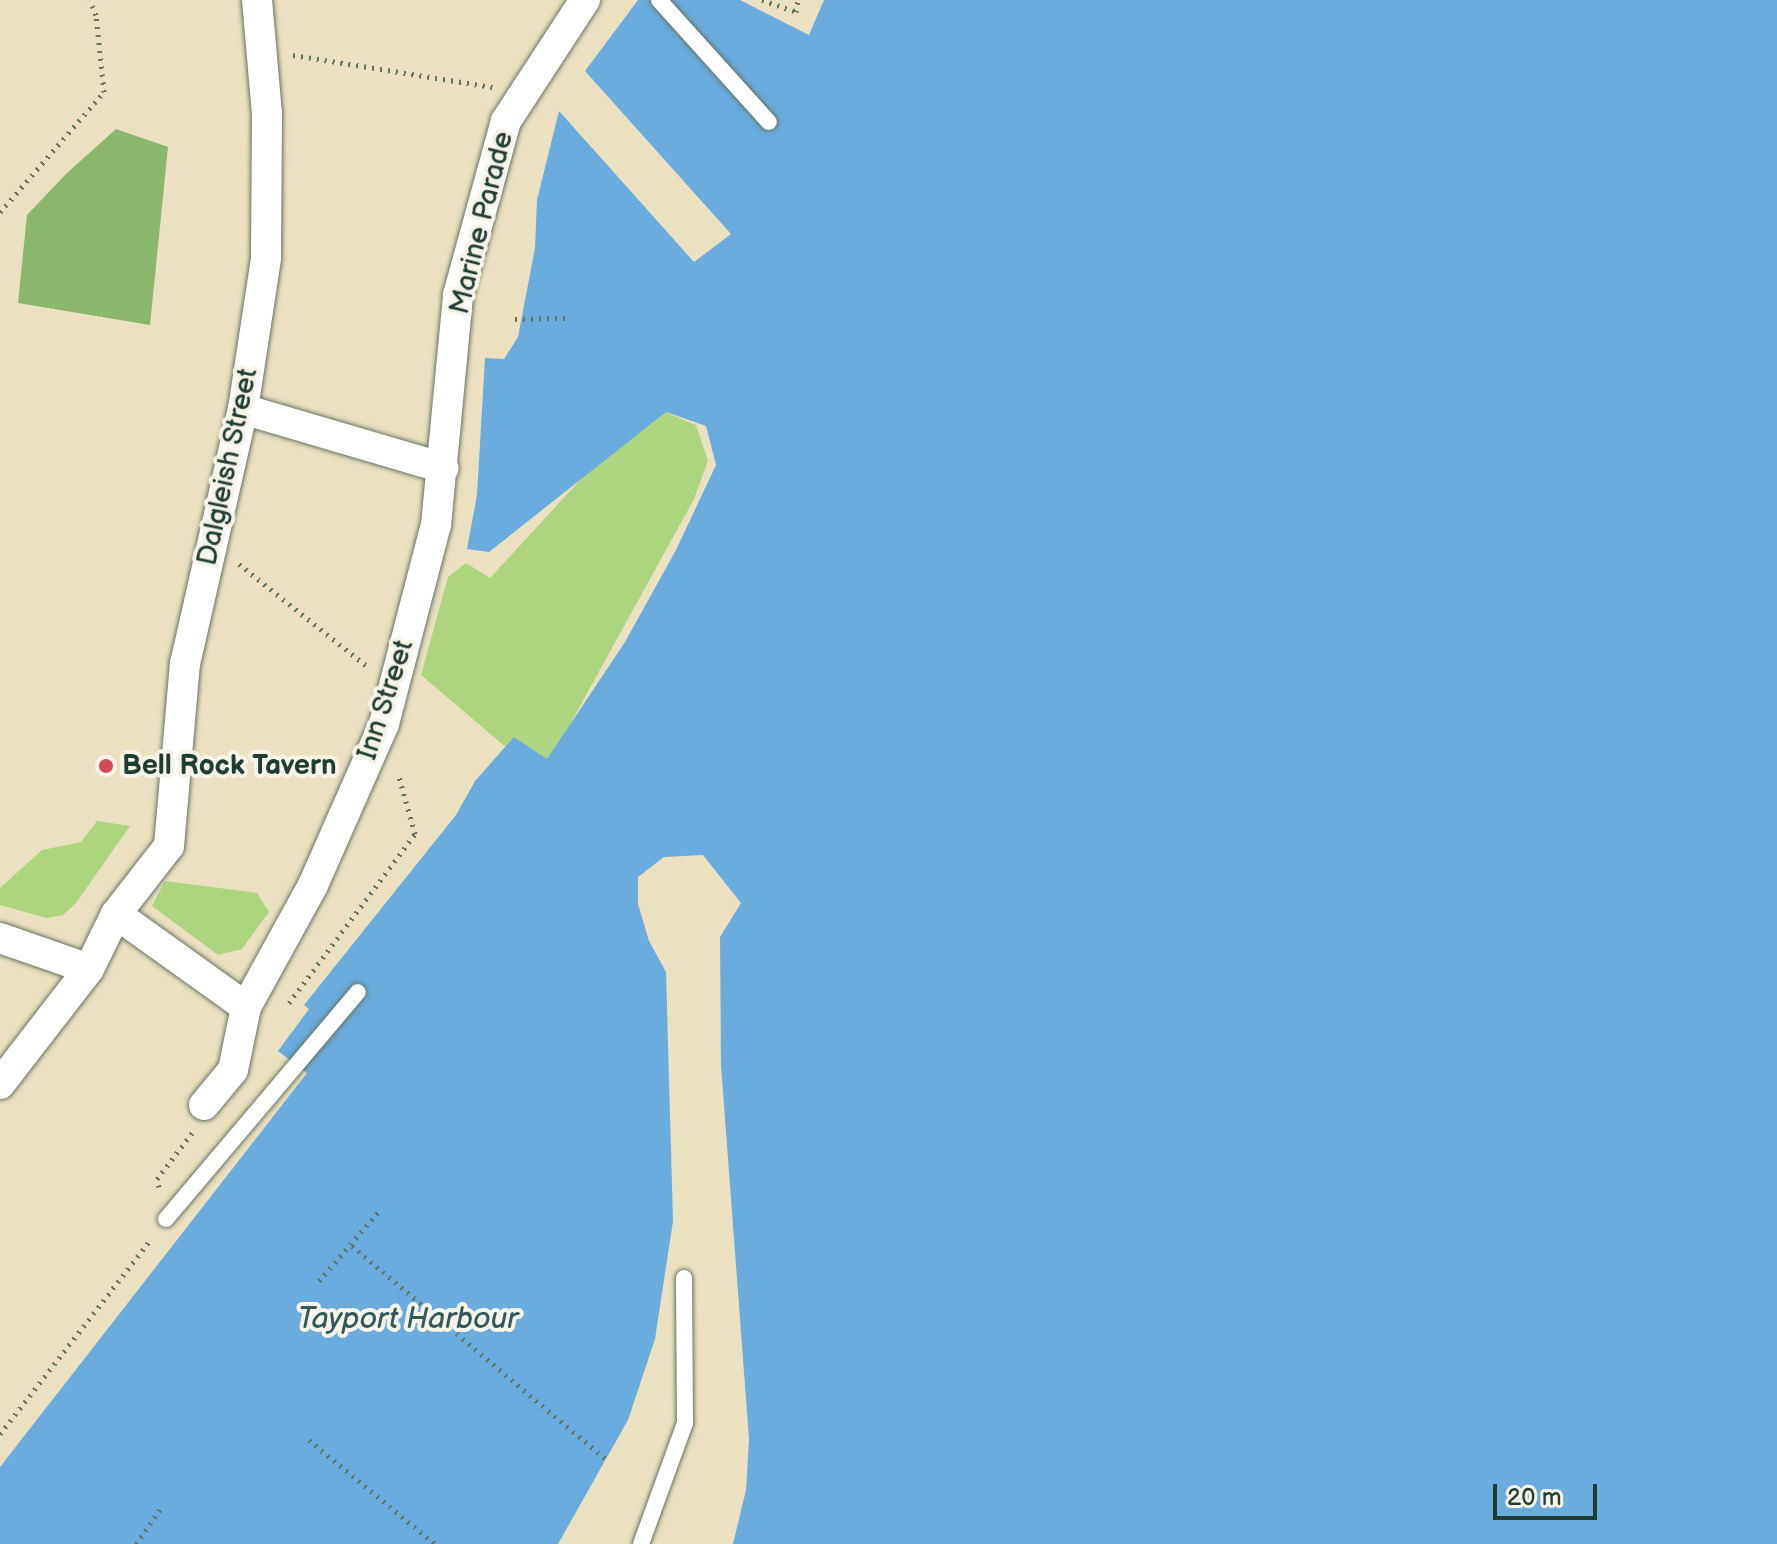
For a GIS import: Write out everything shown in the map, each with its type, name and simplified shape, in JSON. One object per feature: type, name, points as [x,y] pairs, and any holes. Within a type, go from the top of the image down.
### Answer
[{"type":"street","name":"Dalgleish Street","points":[[0,1084],[89,969],[116,914],[169,846],[185,664],[243,409],[266,258],[267,114],[257,0]]},
{"type":"street","name":"Marine Parade","points":[[444,468],[458,295],[506,121],[585,0]]},
{"type":"street","points":[[243,409],[444,468]]},
{"type":"street","name":"Inn Street","points":[[204,1105],[233,1070],[246,1007],[313,885],[384,724],[436,525],[444,468]]},
{"type":"street","points":[[116,914],[246,1007]]},
{"type":"street","points":[[0,938],[89,969]]},
{"type":"lane","points":[[659,0],[769,122]]},
{"type":"lane","points":[[166,1219],[358,992]]},
{"type":"lane","points":[[641,1544],[685,1423],[684,1278]]},
{"type":"path","points":[[0,212],[104,92],[96,15],[90,0]]},
{"type":"path","points":[[762,0],[796,12],[798,0]]},
{"type":"path","points":[[261,50],[525,92]]},
{"type":"path","points":[[515,319],[566,318]]},
{"type":"path","points":[[213,543],[394,688]]},
{"type":"path","points":[[0,1434],[166,1219],[157,1179],[191,1134]]},
{"type":"path","points":[[319,1281],[380,1210]]},
{"type":"path","points":[[352,1246],[606,1459]]},
{"type":"path","points":[[309,1440],[435,1544]]},
{"type":"path","points":[[138,1543],[161,1508]]},
{"type":"green space","points":[[116,129],[168,147],[150,325],[18,303],[27,215],[67,173]]},
{"type":"green space","points":[[665,412],[696,425],[708,461],[694,499],[541,777],[421,675],[448,577],[466,563],[490,578],[639,416]]},
{"type":"green space","points":[[97,821],[130,826],[76,903],[63,915],[47,918],[0,905],[0,888],[42,850],[81,842]]},
{"type":"green space","points":[[165,881],[257,893],[269,912],[242,949],[218,955],[152,906]]},
{"type":"water","name":"Tayport Harbour","points":[[638,0],[740,0],[809,35],[824,0],[1777,0],[1777,1544],[733,1544],[746,1490],[749,1439],[721,1065],[720,937],[741,903],[703,855],[664,857],[638,877],[638,904],[649,941],[666,972],[673,1221],[655,1339],[628,1420],[558,1544],[0,1544],[0,1467],[307,1073],[278,1051],[309,1009],[304,1005],[456,815],[475,781],[514,737],[547,759],[625,642],[676,550],[716,465],[706,426],[666,412],[489,552],[467,549],[477,495],[485,358],[504,359],[518,337],[535,248],[537,200],[559,111],[694,262],[731,234],[585,71]]},
{"type":"place","name":"Bell Rock Tavern","points":[[106,766]]}]
